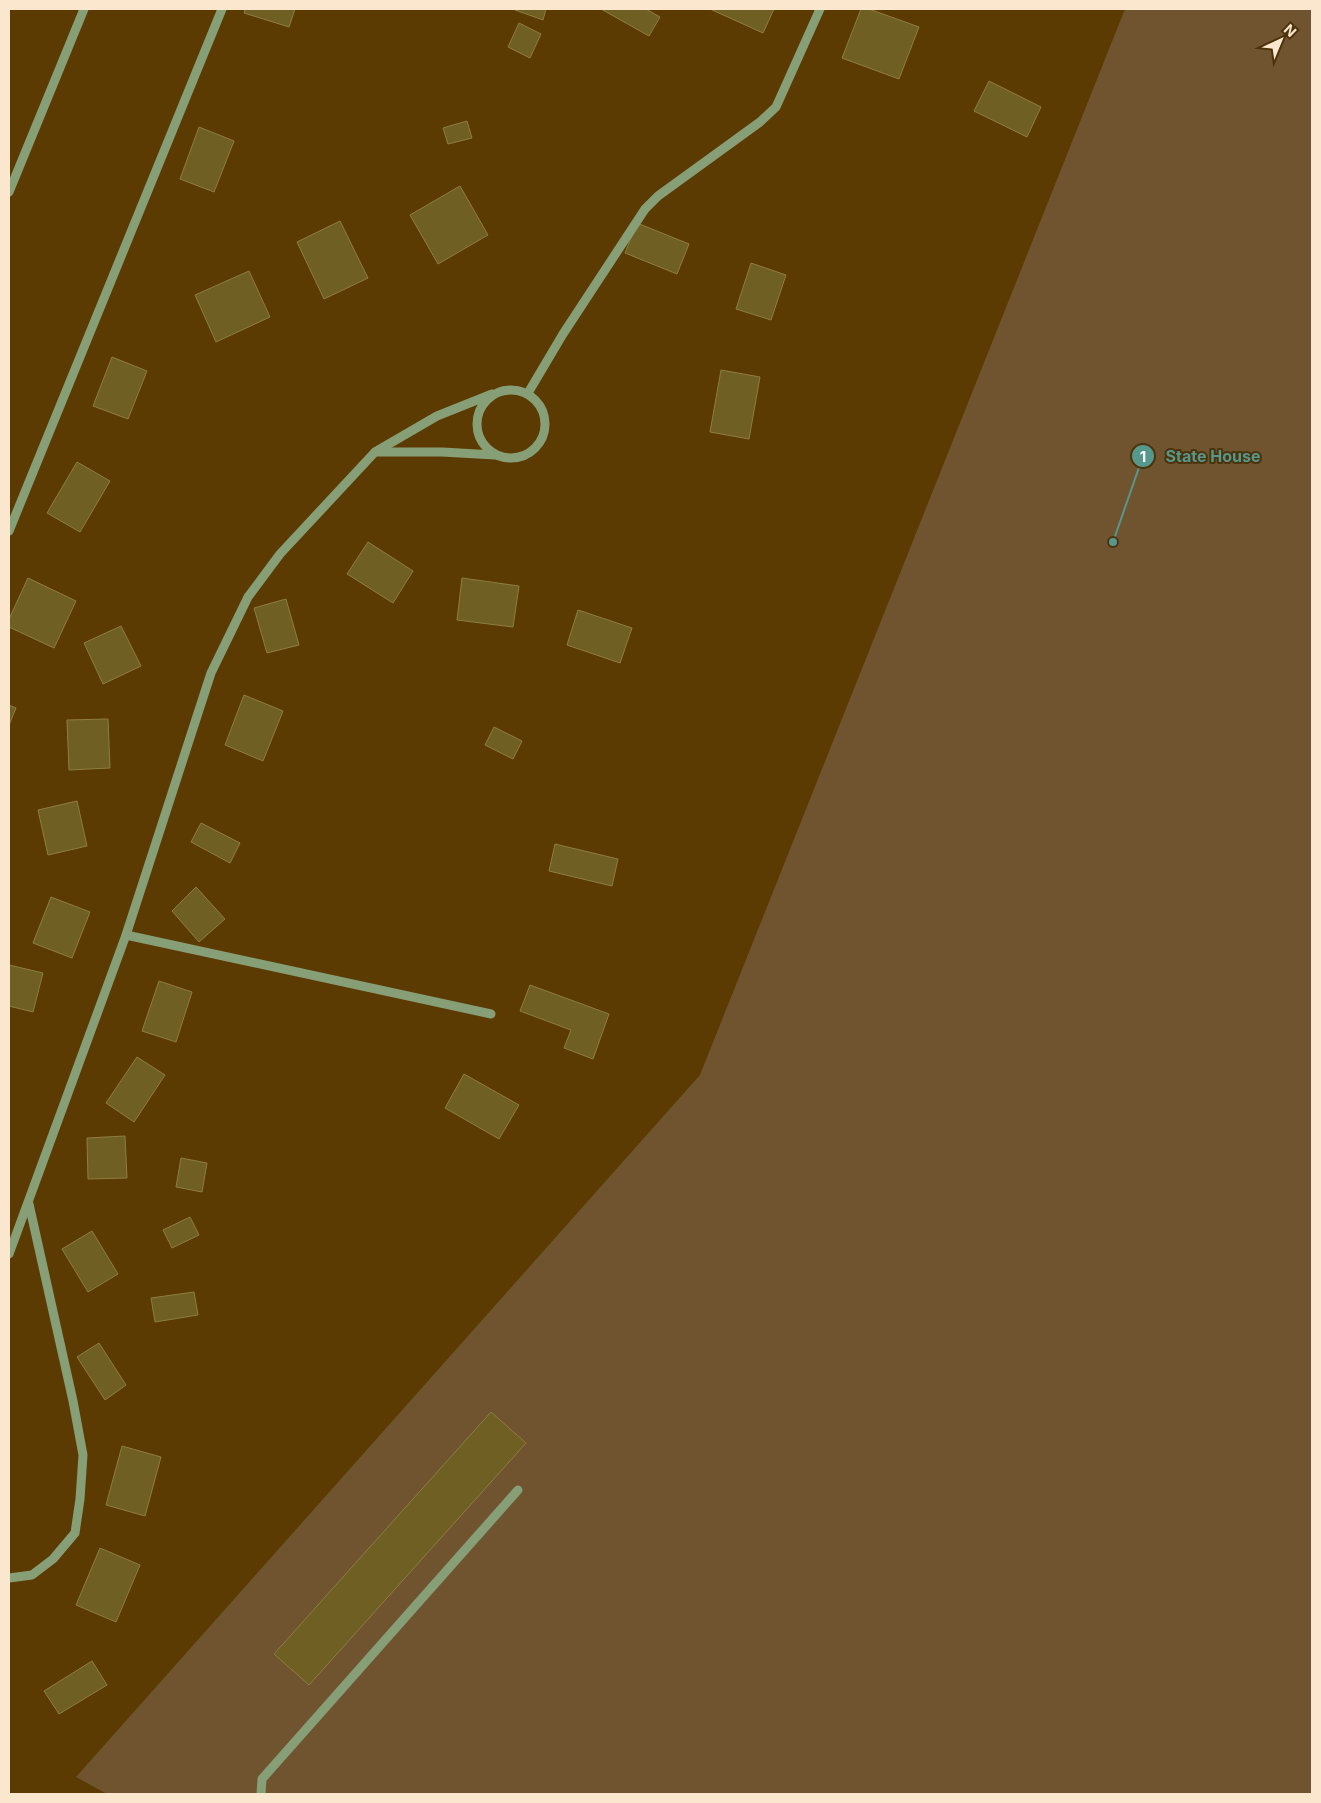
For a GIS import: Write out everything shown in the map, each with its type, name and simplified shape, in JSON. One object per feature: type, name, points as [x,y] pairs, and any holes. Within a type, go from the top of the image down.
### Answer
[{"type":"street","points":[[9,192],[84,9]]},
{"type":"street","points":[[9,531],[222,9]]},
{"type":"street","points":[[528,393],[563,334],[645,209],[658,196],[760,122],[776,107],[820,9]]},
{"type":"street","points":[[9,1254],[126,935],[211,673],[248,597],[280,554],[375,452],[437,416],[492,394],[510,389],[528,393],[541,406],[546,423],[542,440],[530,454],[512,459],[495,455],[442,452],[375,452]]},
{"type":"street","points":[[492,394],[480,408],[476,425],[482,442],[495,455]]},
{"type":"street","points":[[126,935],[491,1014]]},
{"type":"street","points":[[9,1578],[32,1575],[53,1559],[75,1533],[83,1456],[71,1392],[28,1204]]},
{"type":"street","points":[[260,1794],[262,1779],[518,1490]]},
{"type":"shaded area","points":[[1125,9],[1312,9],[1312,1794],[107,1794],[76,1777],[700,1075]]},
{"type":"building","points":[[245,9],[295,9],[289,27],[244,13]]},
{"type":"building","points":[[516,9],[546,9],[543,20]]},
{"type":"building","points":[[601,9],[646,9],[660,17],[649,36]]},
{"type":"building","points":[[710,9],[774,9],[763,33]]},
{"type":"building","points":[[861,9],[869,9],[919,27],[899,79],[842,58]]},
{"type":"building","points":[[519,23],[541,34],[530,58],[508,47]]},
{"type":"building","points":[[989,81],[1041,107],[1027,137],[974,111]]},
{"type":"building","points":[[467,121],[472,138],[448,144],[443,128]]},
{"type":"building","points":[[199,127],[234,141],[214,192],[180,179]]},
{"type":"building","points":[[460,186],[488,235],[438,264],[410,215]]},
{"type":"building","points":[[340,221],[368,278],[324,299],[297,242]]},
{"type":"building","points":[[637,223],[689,244],[677,274],[625,253]]},
{"type":"building","points":[[751,263],[786,275],[771,320],[736,309]]},
{"type":"building","points":[[249,271],[270,317],[216,342],[195,295]]},
{"type":"building","points":[[112,357],[147,371],[128,419],[93,406]]},
{"type":"building","points":[[721,370],[760,377],[749,439],[710,432]]},
{"type":"building","points":[[77,462],[110,481],[80,532],[47,513]]},
{"type":"building","points":[[368,542],[413,571],[393,603],[347,574]]},
{"type":"building","points":[[28,578],[76,601],[54,648],[9,627],[9,619]]},
{"type":"building","points":[[462,578],[519,586],[513,627],[457,620]]},
{"type":"building","points":[[286,599],[299,645],[267,653],[254,608]]},
{"type":"building","points":[[578,610],[632,628],[620,663],[567,645]]},
{"type":"building","points":[[121,626],[141,666],[103,684],[84,643]]},
{"type":"building","points":[[244,695],[283,711],[263,761],[225,745]]},
{"type":"building","points":[[9,705],[16,708],[9,725]]},
{"type":"building","points":[[108,719],[110,768],[69,770],[67,720]]},
{"type":"building","points":[[494,727],[522,741],[513,759],[485,745]]},
{"type":"building","points":[[77,801],[87,846],[48,855],[38,810]]},
{"type":"building","points":[[201,823],[240,843],[230,863],[191,842]]},
{"type":"building","points":[[555,844],[618,859],[612,886],[549,871]]},
{"type":"building","points":[[196,887],[225,919],[199,942],[172,911]]},
{"type":"building","points":[[51,897],[90,912],[72,958],[33,943]]},
{"type":"building","points":[[9,965],[43,973],[33,1012],[9,1006]]},
{"type":"building","points":[[159,981],[192,992],[176,1042],[142,1031]]},
{"type":"building","points":[[530,985],[609,1014],[593,1059],[564,1048],[571,1030],[520,1011]]},
{"type":"building","points":[[137,1057],[165,1075],[134,1122],[106,1103]]},
{"type":"building","points":[[464,1074],[519,1105],[499,1139],[445,1108]]},
{"type":"building","points":[[125,1136],[127,1178],[88,1179],[87,1138]]},
{"type":"building","points":[[181,1158],[207,1163],[202,1192],[176,1187]]},
{"type":"building","points":[[190,1217],[199,1235],[172,1248],[163,1230]]},
{"type":"building","points":[[92,1231],[118,1274],[88,1292],[62,1249]]},
{"type":"building","points":[[194,1292],[198,1315],[155,1322],[151,1298]]},
{"type":"building","points":[[99,1343],[126,1385],[105,1400],[77,1357]]},
{"type":"building","points":[[491,1412],[526,1443],[309,1685],[274,1654]]},
{"type":"building","points":[[122,1446],[161,1457],[145,1516],[106,1505]]},
{"type":"building","points":[[100,1548],[140,1565],[116,1622],[76,1605]]},
{"type":"building","points":[[92,1661],[107,1685],[59,1714],[44,1691]]},
{"type":"place","name":"State House","points":[[1113,542]]}]
